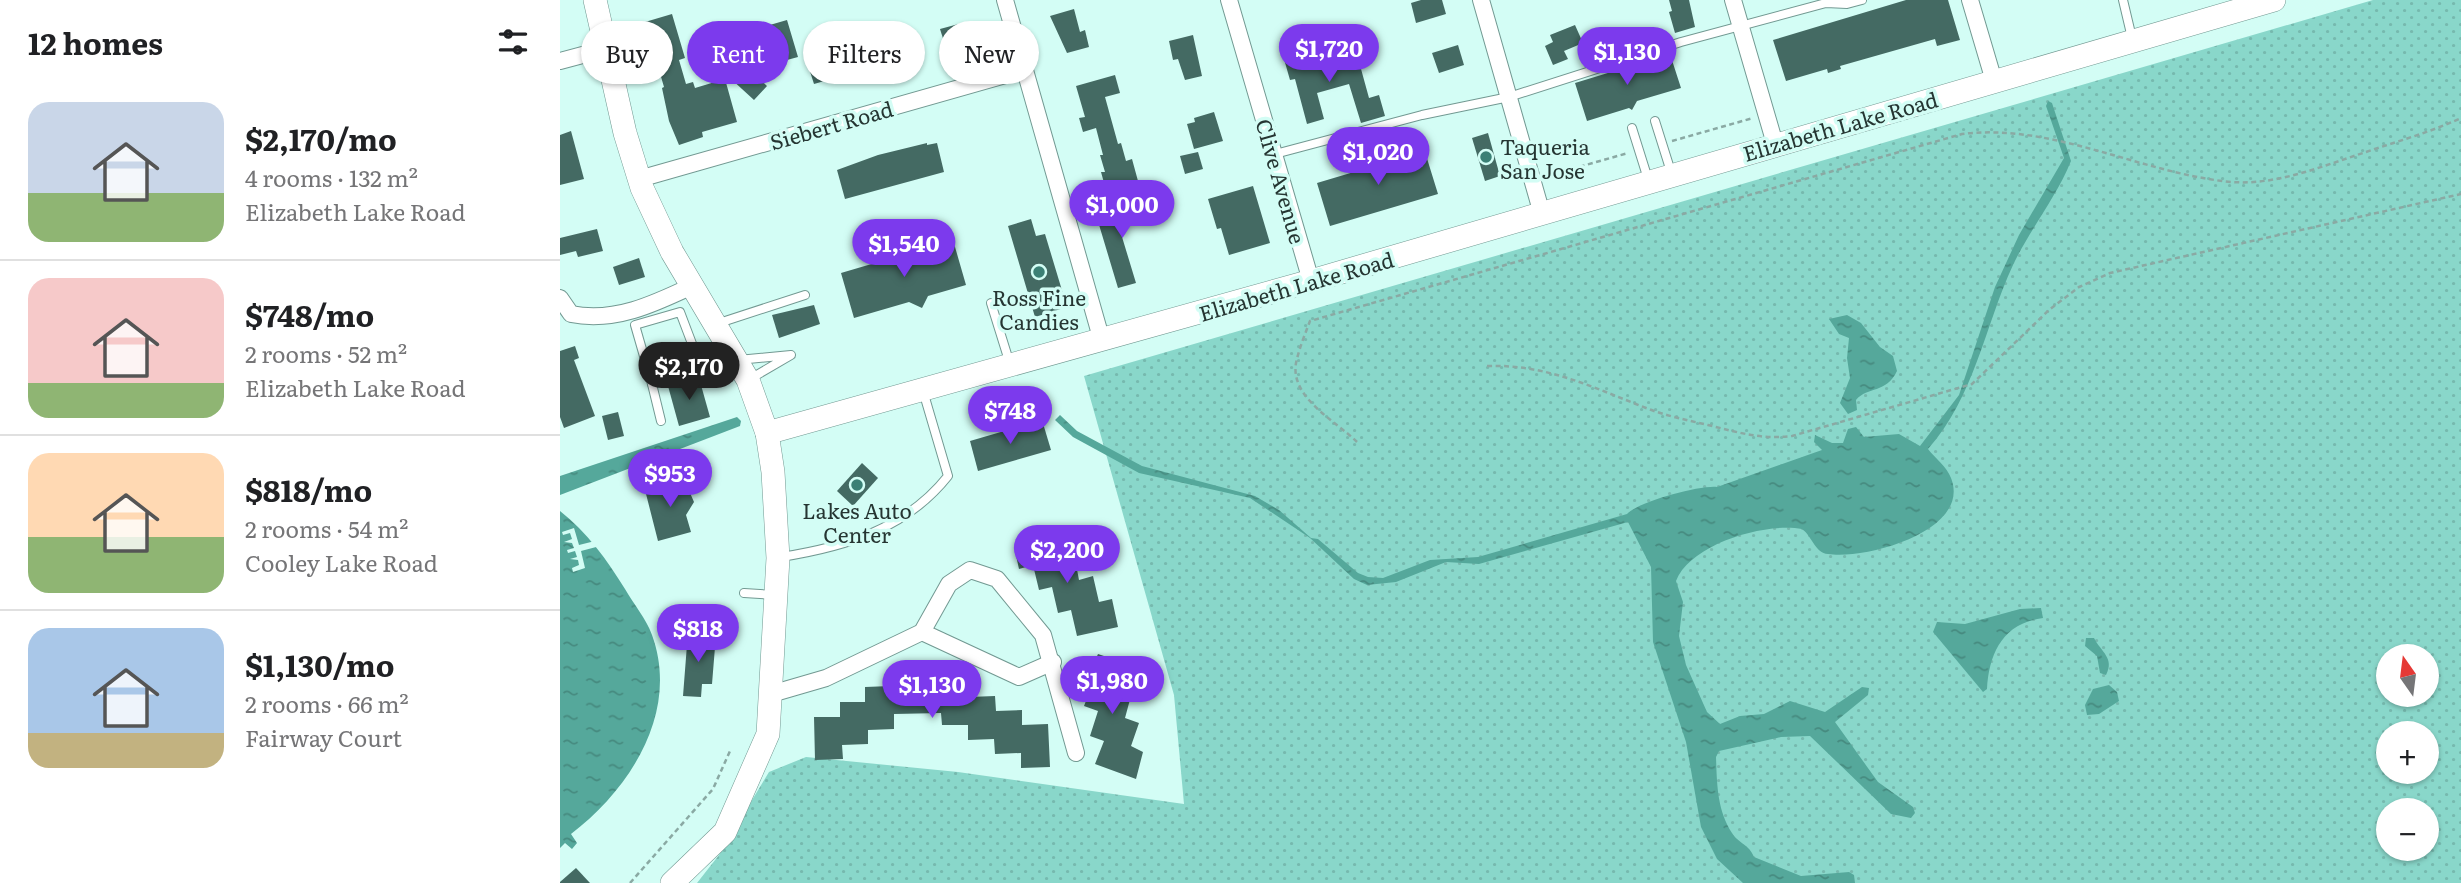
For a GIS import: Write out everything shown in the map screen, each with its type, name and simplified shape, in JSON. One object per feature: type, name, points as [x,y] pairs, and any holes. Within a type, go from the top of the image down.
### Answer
[{"type":"main road","points":[[595,0],[600,21]]},
{"type":"main road","name":"Elizabeth Lake Road","points":[[767,433],[1311,281],[2274,0]]},
{"type":"main road","points":[[615,84],[639,179],[661,232],[748,380],[767,433],[773,472],[778,558],[768,734],[725,832],[672,883]]},
{"type":"street","points":[[1005,0],[1010,21]]},
{"type":"street","name":"Clive Avenue","points":[[1229,0],[1311,281]]},
{"type":"street","points":[[1481,0],[1542,214]]},
{"type":"street","points":[[1733,0],[1775,144]]},
{"type":"street","points":[[1970,0],[1994,81]]},
{"type":"street","points":[[560,61],[581,56]]},
{"type":"street","name":"Siebert Road","points":[[639,179],[971,84]]},
{"type":"street","points":[[1027,84],[1102,341]]},
{"type":"street","points":[[560,298],[571,314],[588,318],[650,313],[692,286]]},
{"type":"street","points":[[771,694],[827,678],[922,632],[949,584],[970,570],[997,579],[1043,635],[1053,662],[1076,752]]},
{"type":"street","points":[[922,632],[1019,677],[1053,662]]},
{"type":"lane","points":[[1275,154],[1422,115],[1509,97],[1681,42],[1826,3],[1847,4],[1862,0]]},
{"type":"lane","points":[[2123,0],[2133,41]]},
{"type":"lane","points":[[1655,121],[1672,175]]},
{"type":"lane","points":[[1632,128],[1649,182]]},
{"type":"lane","points":[[716,324],[805,295]]},
{"type":"lane","points":[[991,303],[1011,366]]},
{"type":"lane","points":[[661,421],[635,325],[650,313],[680,312],[702,370]]},
{"type":"lane","points":[[652,384],[737,360],[791,355],[748,380]]},
{"type":"lane","points":[[778,558],[852,542],[878,531],[932,496],[948,476],[923,391]]},
{"type":"lane","points":[[744,593],[777,595]]},
{"type":"path","points":[[1357,442],[1306,397],[1296,381],[1296,363],[1310,321],[1962,134],[2002,132],[2070,144],[2193,176],[2232,182],[2264,182],[2314,169],[2461,118]]},
{"type":"path","points":[[1487,366],[1543,369],[1582,381],[1682,420],[1768,439],[1792,436],[1972,384],[2049,310],[2079,287],[2110,272],[2461,194]]},
{"type":"path","points":[[630,883],[713,789],[730,751]]},
{"type":"shaded area","points":[[2373,0],[2461,0],[2461,883],[697,883],[719,855],[769,772],[806,757],[958,772],[1184,804],[1174,695],[1084,376]]},
{"type":"water","points":[[2048,101],[2052,103],[2071,161],[2013,265],[1957,407],[1928,449],[1951,478],[1953,497],[1946,513],[1931,527],[1911,538],[1889,547],[1845,555],[1824,553],[1802,529],[1769,529],[1730,538],[1696,556],[1676,581],[1683,602],[1679,636],[1686,665],[1707,712],[1720,724],[1740,716],[1764,714],[1790,701],[1825,712],[1862,687],[1869,688],[1868,695],[1835,722],[1878,782],[1913,807],[1915,813],[1911,818],[1891,814],[1810,736],[1781,737],[1719,751],[1716,757],[1723,815],[1732,833],[1754,857],[1801,876],[1849,872],[1854,875],[1855,883],[1743,883],[1717,859],[1701,827],[1686,742],[1653,642],[1651,567],[1628,522],[1479,564],[1446,562],[1396,582],[1367,585],[1354,579],[1310,538],[1250,498],[1139,473],[1073,437],[1055,420],[1060,415],[1077,431],[1142,466],[1255,496],[1279,510],[1311,538],[1318,539],[1358,573],[1383,578],[1430,560],[1478,557],[1627,514],[1643,504],[1670,495],[1717,487],[1822,450],[1814,442],[1815,435],[1832,443],[1843,443],[1848,429],[1856,427],[1864,437],[1899,434],[1920,446],[1959,395],[1995,287],[2019,235],[2064,158],[2046,106]]},
{"type":"water","points":[[1847,315],[1861,323],[1880,347],[1893,356],[1897,371],[1888,383],[1856,400],[1857,410],[1848,414],[1840,403],[1850,378],[1847,358],[1849,338],[1839,334],[1829,319]]},
{"type":"water","points":[[737,417],[741,421],[740,426],[560,495],[560,476]]},
{"type":"water","points":[[560,511],[588,537],[618,578],[652,635],[659,664],[659,692],[654,720],[644,746],[630,772],[612,795],[593,816],[571,834],[577,843],[572,849],[565,843],[560,848]]},
{"type":"water","points":[[2041,608],[2043,618],[2018,626],[2001,642],[1991,663],[1987,689],[1983,692],[1933,632],[1937,622],[1965,624],[2020,609]]},
{"type":"water","points":[[2086,638],[2094,638],[2106,655],[2109,664],[2106,675],[2100,673],[2097,656],[2085,646]]},
{"type":"water","points":[[2109,685],[2117,692],[2119,701],[2099,714],[2087,715],[2085,705],[2093,689]]},
{"type":"pier","points":[[574,528],[579,545],[595,541],[600,546],[581,551],[585,568],[573,572],[572,568],[579,565],[578,560],[570,559],[577,557],[575,551],[568,553],[567,550],[574,548],[572,543],[564,542],[572,539],[570,533],[563,535],[562,532]]},
{"type":"building","points":[[1442,0],[1446,14],[1416,23],[1411,3]]},
{"type":"building","points":[[1669,0],[1689,0],[1695,27],[1675,33],[1669,12],[1672,11]]},
{"type":"building","points":[[1906,0],[1948,0],[1960,40],[1937,46],[1935,39],[1840,66],[1841,69],[1828,73],[1827,69],[1786,81],[1773,40]]},
{"type":"building","points":[[1074,9],[1080,32],[1085,30],[1089,47],[1067,53],[1050,16]]},
{"type":"building","points":[[672,14],[685,58],[679,60],[686,84],[694,84],[695,88],[708,84],[726,84],[737,122],[702,132],[703,137],[679,145],[669,121],[662,88],[663,84],[673,84],[673,21],[648,21]]},
{"type":"building","points":[[1575,25],[1583,43],[1564,51],[1568,59],[1553,65],[1545,46],[1553,42],[1550,35]]},
{"type":"building","points":[[789,27],[798,57],[789,59]]},
{"type":"building","points":[[1193,35],[1202,76],[1185,80],[1178,59],[1173,60],[1169,41]]},
{"type":"building","points":[[1458,45],[1464,65],[1439,73],[1432,53]]},
{"type":"building","points":[[1306,46],[1307,52],[1316,49],[1321,68],[1358,58],[1369,98],[1379,95],[1385,116],[1361,123],[1349,84],[1317,93],[1324,119],[1307,124],[1295,79],[1290,80],[1282,52]]},
{"type":"building","points":[[1670,54],[1681,88],[1637,101],[1632,110],[1629,108],[1587,121],[1575,83]]},
{"type":"building","points":[[1115,75],[1120,93],[1105,97],[1118,144],[1121,143],[1126,161],[1132,159],[1138,181],[1106,190],[1101,172],[1105,172],[1100,155],[1103,155],[1096,128],[1083,132],[1079,118],[1085,117],[1076,86]]},
{"type":"building","points":[[737,84],[765,84],[767,86],[754,100]]},
{"type":"building","points":[[1214,112],[1223,141],[1194,149],[1187,124],[1195,122],[1194,118]]},
{"type":"building","points":[[571,131],[584,179],[560,185],[560,135]]},
{"type":"building","name":"Taqueria San Jose","points":[[1488,133],[1500,176],[1485,181],[1472,138]]},
{"type":"building","points":[[937,143],[944,172],[845,199],[837,170],[878,155]]},
{"type":"building","points":[[1392,146],[1396,160],[1425,152],[1438,194],[1330,226],[1317,183],[1374,166],[1370,152]]},
{"type":"building","points":[[1198,152],[1203,169],[1185,174],[1180,156]]},
{"type":"building","points":[[1253,186],[1270,243],[1229,255],[1221,228],[1217,229],[1208,199]]},
{"type":"building","points":[[1153,202],[1157,216],[1119,227],[1136,283],[1118,288],[1097,218]]},
{"type":"building","name":"Ross Fine Candies","points":[[1031,219],[1036,236],[1045,234],[1067,307],[1035,317],[1008,226]]},
{"type":"building","points":[[597,229],[603,251],[578,257],[576,251],[560,255],[560,238]]},
{"type":"building","points":[[953,240],[966,285],[928,296],[922,308],[909,302],[854,318],[841,273]]},
{"type":"building","points":[[639,258],[645,277],[619,285],[613,267]]},
{"type":"building","points":[[814,305],[820,324],[779,338],[772,315]]},
{"type":"building","points":[[575,346],[579,358],[574,360],[595,416],[564,428],[560,417],[560,351]]},
{"type":"building","points":[[699,378],[710,417],[679,426],[668,386]]},
{"type":"building","points":[[618,412],[624,436],[608,440],[602,416]]},
{"type":"building","points":[[1042,420],[1051,450],[978,471],[970,441]]},
{"type":"building","name":"Lakes Auto Center","points":[[862,463],[878,478],[853,506],[837,491]]},
{"type":"building","points":[[684,479],[694,502],[686,515],[691,532],[658,541],[645,490]]},
{"type":"building","points":[[1054,532],[1060,558],[1074,554],[1079,580],[1093,576],[1099,602],[1112,599],[1118,627],[1077,636],[1071,610],[1058,613],[1052,587],[1039,590],[1033,565],[1019,569],[1015,551],[1025,549],[1023,539]]},
{"type":"building","points":[[688,632],[710,634],[709,647],[715,647],[712,684],[702,684],[701,697],[683,696]]},
{"type":"building","points":[[1098,654],[1128,664],[1120,689],[1132,692],[1125,718],[1139,723],[1131,746],[1143,752],[1136,779],[1095,764],[1104,741],[1090,736],[1098,711],[1084,706],[1093,683],[1078,678],[1085,660],[1094,663]]},
{"type":"building","points":[[890,671],[908,671],[908,680],[919,680],[919,692],[951,691],[951,682],[969,682],[969,697],[995,696],[996,711],[1022,710],[1022,725],[1048,724],[1050,767],[1021,768],[1021,753],[995,754],[994,739],[968,740],[968,725],[942,725],[941,713],[894,714],[894,729],[868,730],[868,744],[842,745],[843,759],[815,760],[814,717],[840,717],[840,702],[865,702],[865,687],[891,686]]},
{"type":"building","points":[[576,868],[590,883],[560,883],[560,882]]},
{"type":"place","name":"Taqueria San Jose","points":[[1486,157]]},
{"type":"place","name":"Ross Fine Candies","points":[[1039,272]]},
{"type":"place","name":"Lakes Auto Center","points":[[857,485]]}]
